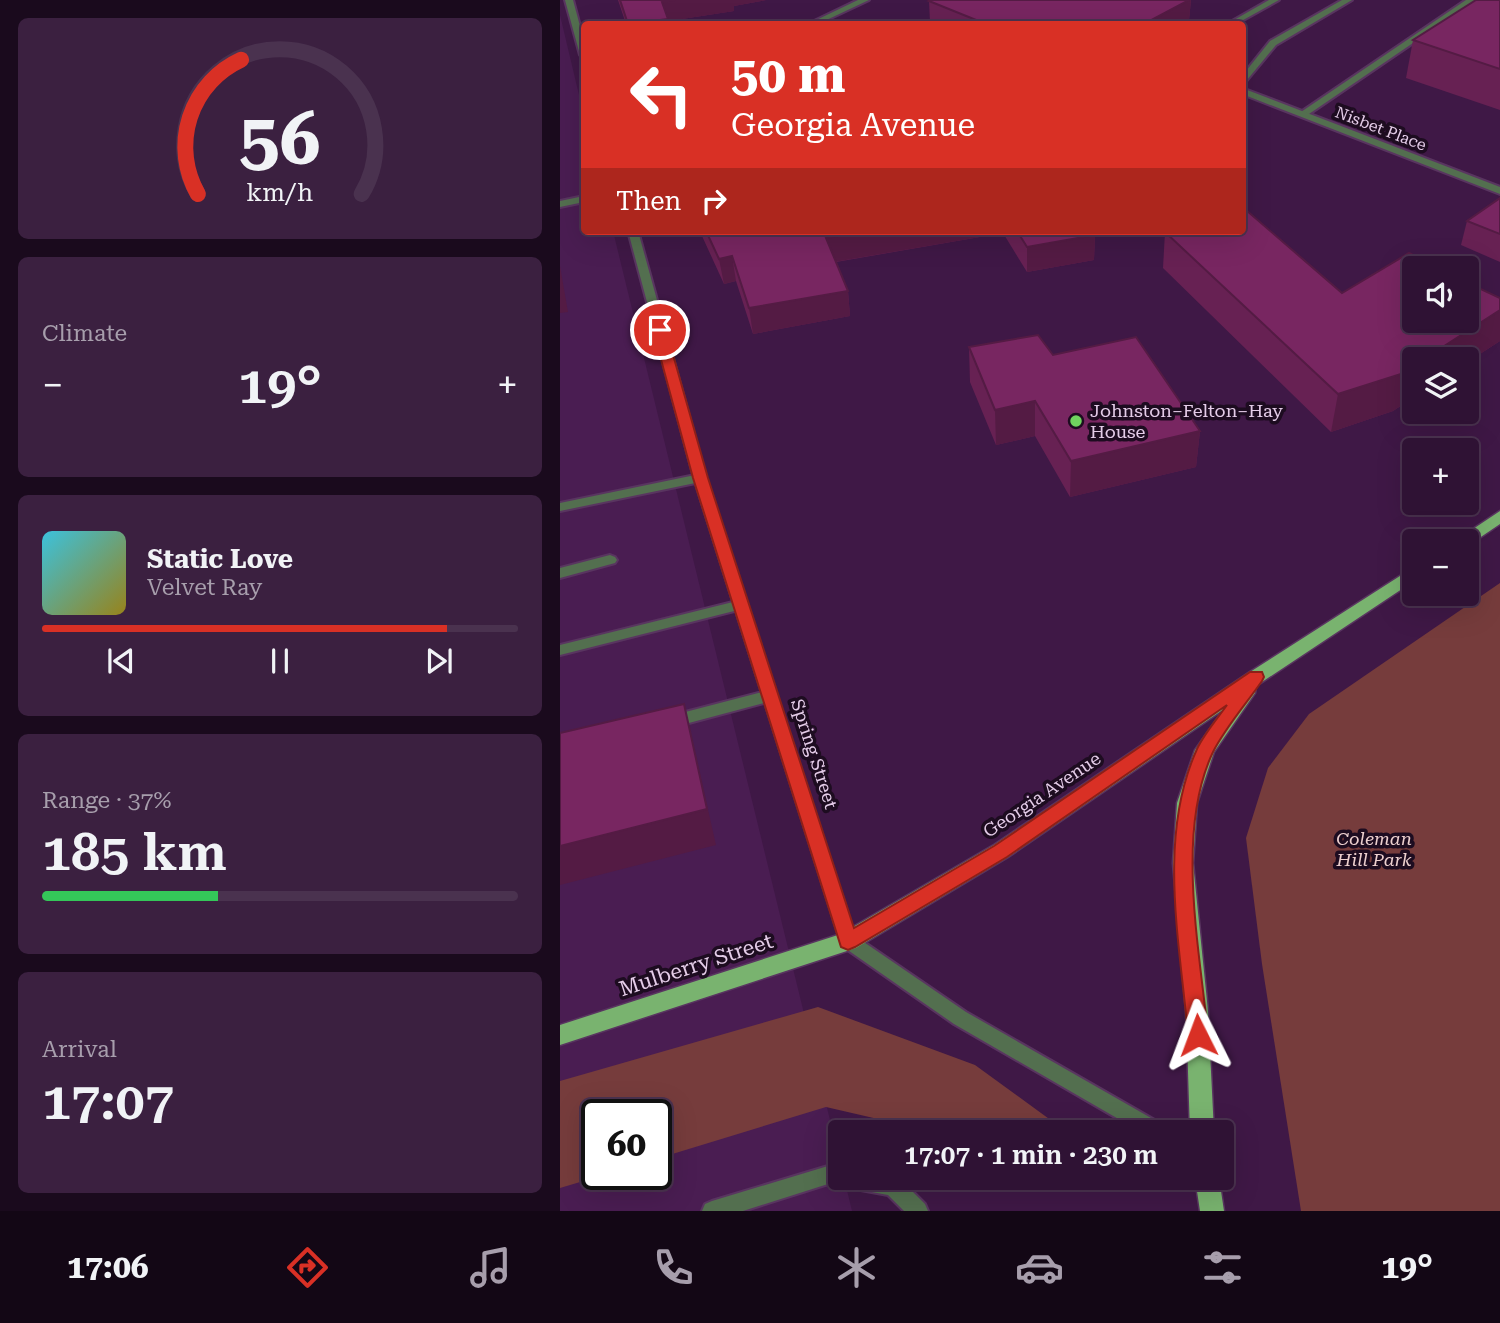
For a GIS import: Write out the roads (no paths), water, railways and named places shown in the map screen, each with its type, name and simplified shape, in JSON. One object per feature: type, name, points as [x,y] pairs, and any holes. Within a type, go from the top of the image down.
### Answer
[{"type":"main road","points":[[1479,530],[1500,516]]},
{"type":"main road","name":"Georgia Avenue","points":[[848,941],[1001,851],[1402,581]]},
{"type":"main road","name":"Georgia Avenue","points":[[1202,1120],[1197,1011],[1183,863],[1187,803],[1205,750],[1256,677]]},
{"type":"main road","name":"Mulberry Street","points":[[560,1035],[848,941]]},
{"type":"main road","points":[[1209,1190],[1212,1211]]},
{"type":"street","points":[[569,0],[581,44]]},
{"type":"street","points":[[819,21],[865,0]]},
{"type":"street","points":[[1236,21],[1275,0]]},
{"type":"street","points":[[1246,78],[1273,43],[1348,0]]},
{"type":"street","points":[[1303,114],[1472,0]]},
{"type":"street","name":"Nisbet Place","points":[[1246,94],[1500,191]]},
{"type":"street","points":[[560,204],[581,200]]},
{"type":"street","name":"Spring Street","points":[[634,235],[700,478],[848,941]]},
{"type":"street","points":[[560,507],[700,478]]},
{"type":"street","points":[[560,573],[610,560]]},
{"type":"street","points":[[560,650],[741,605]]},
{"type":"street","points":[[652,727],[770,696]]},
{"type":"street","points":[[848,941],[960,1018],[1137,1120]]},
{"type":"street","points":[[712,1211],[828,1175]]},
{"type":"street","points":[[896,1190],[918,1211]]},
{"type":"place","name":"Johnston–Felton–Hay House","points":[[1076,421]]},
{"type":"park label","name":"Coleman Hill Park","points":[[1374,849]]}]
